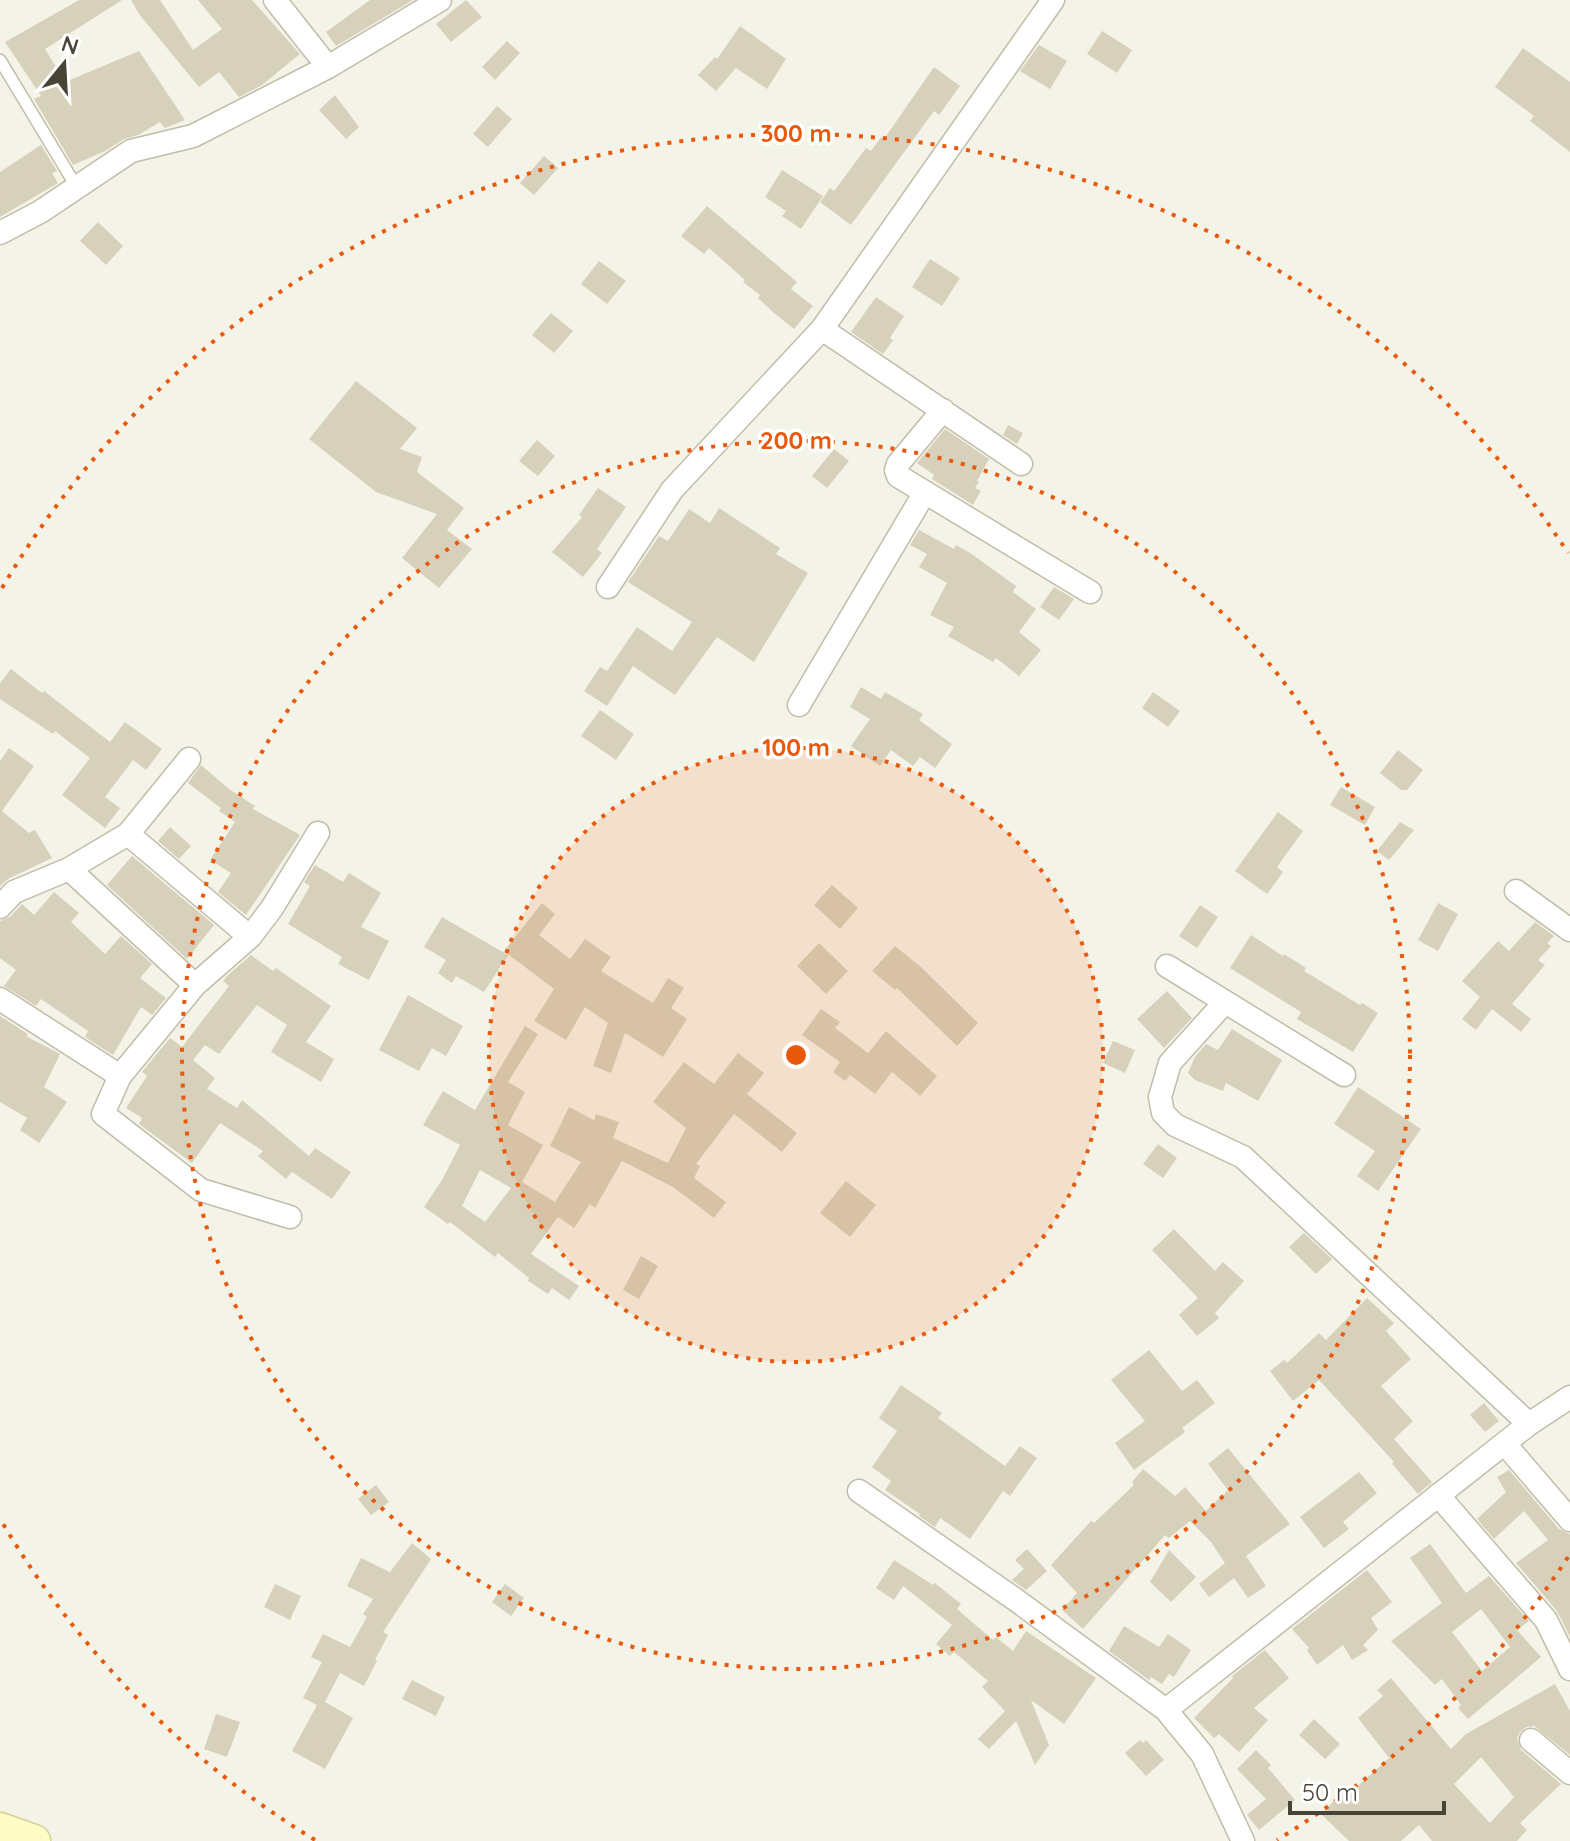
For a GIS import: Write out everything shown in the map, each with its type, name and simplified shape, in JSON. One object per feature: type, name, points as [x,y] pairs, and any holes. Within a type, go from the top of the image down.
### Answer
[{"type":"main road","points":[[0,1829],[34,1841]]},
{"type":"street","points":[[275,0],[328,67]]},
{"type":"street","points":[[0,233],[40,212],[131,151],[193,136],[328,67],[440,0]]},
{"type":"street","points":[[608,587],[672,490],[822,329],[1053,0]]},
{"type":"street","points":[[822,329],[1021,464]]},
{"type":"street","points":[[943,410],[898,464],[898,476],[1090,592]]},
{"type":"street","points":[[799,705],[925,492]]},
{"type":"street","points":[[0,907],[14,892],[69,869],[128,834],[189,759]]},
{"type":"street","points":[[290,1217],[201,1190],[103,1114],[120,1076],[195,985],[250,937],[272,908],[318,833]]},
{"type":"street","points":[[128,834],[250,937]]},
{"type":"street","points":[[69,869],[195,985]]},
{"type":"street","points":[[1516,891],[1570,930]]},
{"type":"street","points":[[1167,966],[1344,1075]]},
{"type":"street","points":[[0,999],[120,1076]]},
{"type":"street","points":[[1225,1002],[1170,1063],[1160,1097],[1163,1113],[1175,1125],[1243,1157],[1529,1424]]},
{"type":"street","points":[[1166,1710],[1529,1424],[1570,1397]]},
{"type":"street","points":[[1505,1444],[1570,1520]]},
{"type":"street","points":[[859,1491],[1016,1600],[1166,1710],[1202,1754],[1243,1841]]},
{"type":"street","points":[[1438,1495],[1546,1620],[1570,1669]]},
{"type":"street","points":[[1531,1740],[1570,1773]]},
{"type":"lane","points":[[0,60],[76,186]]},
{"type":"building","points":[[79,0],[122,0],[45,49],[65,82],[139,51],[185,120],[165,128],[160,122],[73,165],[34,99],[41,96],[5,42]]},
{"type":"building","points":[[131,0],[160,0],[193,50],[222,29],[198,0],[252,0],[300,54],[262,85],[239,97],[219,72],[199,87]]},
{"type":"building","points":[[370,0],[413,0],[336,46],[326,32]]},
{"type":"building","points":[[466,0],[482,17],[451,42],[436,24]]},
{"type":"building","points":[[740,26],[786,59],[767,89],[736,68],[716,91],[698,75],[715,57],[717,59]]},
{"type":"building","points":[[1102,31],[1132,50],[1117,73],[1087,54]]},
{"type":"building","points":[[507,41],[520,53],[495,80],[482,67]]},
{"type":"building","points":[[1039,45],[1067,61],[1050,89],[1020,71]]},
{"type":"building","points":[[1523,48],[1570,82],[1570,152],[1530,121],[1534,116],[1495,87]]},
{"type":"building","points":[[934,67],[960,86],[939,115],[934,111],[851,225],[820,202],[830,188],[834,191],[866,148],[871,151],[881,137],[884,139]]},
{"type":"building","points":[[335,95],[359,127],[346,139],[319,110]]},
{"type":"building","points":[[497,106],[512,119],[488,147],[473,134]]},
{"type":"building","points":[[41,145],[57,171],[52,173],[58,183],[0,217],[0,172]]},
{"type":"building","points":[[544,156],[558,168],[534,195],[520,183]]},
{"type":"building","points":[[782,170],[823,196],[801,229],[782,216],[786,211],[765,197]]},
{"type":"building","points":[[707,206],[797,282],[791,289],[813,306],[794,329],[709,248],[704,254],[681,236]]},
{"type":"building","points":[[98,222],[123,246],[106,265],[80,241]]},
{"type":"building","points":[[930,259],[960,278],[942,306],[912,287]]},
{"type":"building","points":[[599,261],[626,281],[607,304],[581,284]]},
{"type":"building","points":[[876,297],[904,316],[883,354],[851,332]]},
{"type":"building","points":[[551,313],[573,331],[554,353],[532,335]]},
{"type":"building","points":[[356,381],[417,428],[400,449],[422,457],[417,472],[464,508],[447,530],[472,549],[439,588],[402,558],[437,514],[376,492],[309,439]]},
{"type":"building","points":[[1008,425],[1023,433],[1017,444],[1003,435]]},
{"type":"building","points":[[945,429],[989,459],[977,481],[975,488],[981,491],[973,505],[932,479],[934,475],[917,463]]},
{"type":"building","points":[[537,440],[555,456],[538,476],[519,461]]},
{"type":"building","points":[[834,449],[849,461],[827,488],[812,476]]},
{"type":"building","points":[[598,488],[626,507],[597,549],[602,553],[583,577],[552,552],[582,517],[579,515]]},
{"type":"building","points":[[719,508],[780,548],[776,554],[808,573],[754,662],[717,637],[675,695],[633,666],[607,706],[584,691],[600,667],[607,671],[637,627],[672,651],[692,622],[628,582],[659,536],[668,541],[689,509],[710,523]]},
{"type":"building","points":[[919,530],[954,549],[956,545],[970,553],[1016,586],[1013,592],[1036,609],[1019,632],[1041,650],[1019,676],[996,658],[993,662],[948,636],[954,627],[930,615],[947,583],[919,567],[927,554],[910,545]]},
{"type":"building","points":[[1054,587],[1074,599],[1059,620],[1040,607]]},
{"type":"building","points":[[11,669],[110,742],[125,722],[162,749],[146,770],[133,760],[105,797],[120,808],[105,828],[62,795],[90,758],[55,731],[53,734],[0,699],[0,683]]},
{"type":"building","points":[[861,687],[881,699],[885,692],[923,714],[919,720],[952,744],[935,768],[920,757],[913,766],[891,750],[880,766],[851,746],[870,719],[850,707]]},
{"type":"building","points":[[1153,692],[1180,711],[1168,727],[1142,708]]},
{"type":"building","points":[[600,710],[634,734],[616,760],[581,736]]},
{"type":"building","points":[[9,748],[34,766],[2,811],[29,833],[35,830],[52,858],[0,886],[0,761]]},
{"type":"building","points":[[1398,750],[1423,770],[1407,790],[1401,790],[1380,773]]},
{"type":"building","points":[[201,765],[255,806],[253,809],[300,835],[246,915],[218,892],[231,873],[210,860],[235,822],[188,783]]},
{"type":"building","points":[[1341,787],[1375,807],[1365,825],[1330,805]]},
{"type":"building","points":[[1278,812],[1303,831],[1277,867],[1283,872],[1267,894],[1235,871]]},
{"type":"building","points":[[1400,822],[1414,830],[1389,860],[1377,851]]},
{"type":"building","points":[[170,827],[191,846],[179,859],[158,841]]},
{"type":"building","points":[[132,856],[214,925],[187,959],[107,885]]},
{"type":"building","points":[[315,865],[343,882],[349,873],[381,893],[361,927],[389,941],[369,980],[338,964],[342,957],[288,924],[310,886],[304,882]]},
{"type":"building","points":[[832,885],[858,908],[840,929],[814,905]]},
{"type":"building","points":[[54,892],[79,913],[71,922],[105,954],[121,936],[152,964],[140,978],[166,998],[152,1015],[141,1007],[113,1055],[85,1037],[88,1031],[41,999],[36,1006],[4,986],[16,970],[0,958],[0,921],[10,917],[22,904],[34,915]]},
{"type":"building","points":[[542,903],[555,914],[539,935],[570,959],[585,939],[611,957],[601,971],[653,1003],[668,978],[684,988],[671,1008],[687,1019],[663,1057],[625,1033],[611,1073],[593,1066],[608,1023],[585,1007],[566,1040],[534,1021],[554,989],[504,951]]},
{"type":"building","points":[[1438,903],[1458,914],[1438,951],[1418,940]]},
{"type":"building","points":[[1200,905],[1218,917],[1197,948],[1179,936]]},
{"type":"building","points":[[442,917],[508,955],[484,992],[456,976],[452,983],[438,973],[446,960],[424,947]]},
{"type":"building","points":[[1535,922],[1554,936],[1547,943],[1551,946],[1538,960],[1545,965],[1512,1004],[1531,1019],[1521,1032],[1492,1009],[1476,1030],[1462,1019],[1480,997],[1462,981],[1498,941],[1509,951]]},
{"type":"building","points":[[1251,935],[1306,968],[1304,971],[1378,1013],[1353,1052],[1297,1019],[1301,1012],[1230,968]]},
{"type":"building","points":[[819,943],[848,971],[826,994],[797,966]]},
{"type":"building","points":[[895,946],[978,1023],[957,1046],[897,988],[895,990],[872,971]]},
{"type":"building","points":[[251,955],[273,971],[276,968],[331,1006],[306,1042],[334,1059],[321,1082],[271,1052],[287,1025],[257,1005],[219,1054],[205,1045],[193,1060],[215,1078],[207,1089],[237,1108],[242,1100],[309,1156],[315,1148],[351,1172],[332,1199],[292,1172],[286,1179],[258,1156],[263,1151],[220,1123],[192,1163],[139,1124],[142,1118],[126,1108],[147,1076],[142,1072],[170,1038],[182,1047],[229,986],[223,981]]},
{"type":"building","points":[[1167,991],[1192,1018],[1164,1048],[1137,1019]]},
{"type":"building","points":[[408,995],[463,1026],[446,1056],[432,1048],[419,1071],[379,1050]]},
{"type":"building","points":[[821,1009],[840,1022],[835,1028],[868,1053],[886,1031],[937,1076],[920,1096],[892,1072],[875,1094],[850,1075],[845,1081],[833,1072],[840,1062],[802,1035]]},
{"type":"building","points":[[0,1016],[28,1034],[26,1036],[60,1054],[44,1087],[67,1102],[39,1143],[20,1130],[27,1118],[0,1102]]},
{"type":"building","points":[[525,1026],[538,1034],[508,1082],[525,1092],[508,1125],[543,1145],[522,1182],[555,1202],[581,1162],[550,1146],[569,1107],[594,1120],[596,1114],[619,1122],[613,1138],[668,1163],[686,1128],[653,1102],[684,1062],[714,1084],[738,1053],[764,1073],[747,1094],[797,1133],[782,1152],[734,1114],[696,1164],[700,1166],[694,1178],[726,1202],[714,1218],[673,1187],[622,1161],[595,1208],[590,1204],[574,1228],[558,1217],[531,1254],[579,1286],[569,1300],[552,1288],[548,1294],[528,1281],[529,1278],[498,1253],[495,1257],[450,1222],[448,1224],[424,1207],[460,1145],[423,1125],[443,1091],[475,1110]],"holes":[[[480,1170],[511,1188],[485,1222],[462,1206]]]},
{"type":"building","points":[[1232,1029],[1282,1060],[1258,1101],[1226,1083],[1223,1091],[1195,1080],[1188,1073],[1195,1057],[1206,1044],[1218,1050]]},
{"type":"building","points":[[1113,1041],[1135,1050],[1125,1073],[1103,1063]]},
{"type":"building","points":[[1358,1087],[1421,1129],[1378,1191],[1357,1176],[1375,1151],[1334,1124]]},
{"type":"building","points":[[1158,1144],[1177,1158],[1163,1178],[1143,1164]]},
{"type":"building","points":[[846,1181],[876,1205],[850,1237],[820,1213]]},
{"type":"building","points":[[1174,1229],[1215,1271],[1223,1262],[1244,1281],[1215,1313],[1219,1318],[1197,1336],[1179,1315],[1198,1298],[1152,1250]]},
{"type":"building","points":[[1304,1233],[1332,1259],[1316,1274],[1289,1247]]},
{"type":"building","points":[[641,1256],[658,1266],[639,1299],[623,1290]]},
{"type":"building","points":[[1367,1298],[1394,1323],[1386,1331],[1411,1359],[1381,1386],[1413,1421],[1394,1439],[1432,1482],[1418,1494],[1392,1464],[1394,1462],[1319,1380],[1293,1401],[1270,1371],[1284,1360],[1287,1363],[1319,1333],[1326,1340]]},
{"type":"building","points":[[1149,1350],[1182,1391],[1197,1380],[1215,1403],[1182,1428],[1185,1432],[1134,1470],[1115,1443],[1145,1421],[1111,1380]]},
{"type":"building","points":[[901,1385],[942,1413],[938,1418],[1005,1466],[1020,1446],[1037,1458],[1010,1496],[1003,1491],[970,1539],[940,1518],[935,1527],[919,1516],[885,1490],[891,1481],[872,1467],[897,1431],[879,1418]]},
{"type":"building","points":[[1484,1403],[1499,1421],[1485,1432],[1470,1415]]},
{"type":"building","points":[[1228,1448],[1290,1524],[1246,1556],[1266,1586],[1248,1598],[1234,1578],[1209,1597],[1199,1584],[1225,1563],[1211,1542],[1190,1521],[1169,1538],[1165,1535],[1083,1629],[1062,1610],[1077,1593],[1051,1565],[1091,1521],[1094,1523],[1134,1485],[1132,1482],[1143,1469],[1175,1496],[1185,1487],[1206,1511],[1228,1490],[1208,1464]]},
{"type":"building","points":[[1509,1470],[1559,1529],[1570,1534],[1570,1637],[1557,1611],[1516,1563],[1548,1540],[1524,1511],[1494,1539],[1477,1519],[1506,1492],[1497,1477]]},
{"type":"building","points":[[1359,1472],[1377,1493],[1343,1522],[1349,1529],[1324,1548],[1300,1517]]},
{"type":"building","points":[[376,1485],[389,1502],[371,1515],[358,1499]]},
{"type":"building","points":[[412,1543],[431,1559],[383,1632],[388,1635],[364,1686],[340,1673],[325,1702],[353,1718],[325,1769],[292,1751],[317,1705],[303,1698],[322,1662],[311,1657],[323,1634],[350,1647],[367,1617],[363,1614],[373,1599],[347,1586],[361,1558],[390,1572]]},
{"type":"building","points":[[1430,1544],[1466,1593],[1489,1576],[1529,1621],[1517,1630],[1541,1657],[1468,1719],[1442,1679],[1435,1685],[1391,1641],[1442,1603],[1410,1558]],"holes":[[[1481,1609],[1510,1647],[1482,1671],[1452,1632]]]},
{"type":"building","points":[[1027,1549],[1047,1571],[1026,1590],[1012,1580],[1024,1569],[1015,1560]]},
{"type":"building","points":[[1169,1550],[1196,1577],[1171,1602],[1150,1582]]},
{"type":"building","points":[[894,1560],[933,1585],[935,1583],[961,1604],[957,1609],[993,1640],[996,1637],[1013,1651],[1026,1631],[1096,1678],[1064,1724],[1031,1700],[1049,1745],[1035,1765],[1016,1721],[989,1749],[978,1739],[1005,1711],[982,1687],[988,1681],[954,1652],[950,1656],[936,1644],[952,1625],[903,1586],[894,1600],[876,1588]]},
{"type":"building","points":[[1367,1570],[1392,1602],[1371,1618],[1378,1630],[1363,1645],[1368,1650],[1352,1660],[1343,1645],[1317,1665],[1307,1650],[1309,1648],[1292,1629]]},
{"type":"building","points":[[275,1584],[301,1596],[290,1620],[264,1607]]},
{"type":"building","points":[[505,1584],[524,1598],[511,1616],[492,1602]]},
{"type":"building","points":[[1124,1626],[1159,1647],[1168,1634],[1191,1650],[1174,1677],[1169,1674],[1162,1684],[1151,1677],[1149,1680],[1109,1651]]},
{"type":"building","points":[[1265,1650],[1289,1678],[1254,1708],[1268,1720],[1239,1752],[1219,1734],[1214,1738],[1194,1718],[1232,1676]]},
{"type":"building","points":[[1391,1678],[1451,1749],[1466,1734],[1555,1684],[1570,1711],[1570,1755],[1534,1726],[1526,1727],[1517,1738],[1521,1750],[1561,1784],[1520,1823],[1527,1830],[1517,1841],[1432,1841],[1419,1825],[1401,1841],[1349,1841],[1321,1814],[1346,1789],[1350,1793],[1389,1758],[1358,1718],[1383,1696],[1377,1690]],"holes":[[[1481,1757],[1514,1797],[1490,1823],[1454,1784]]]},
{"type":"building","points":[[412,1680],[445,1697],[436,1716],[402,1699]]},
{"type":"building","points":[[216,1714],[240,1722],[227,1757],[204,1749]]},
{"type":"building","points":[[1314,1719],[1340,1744],[1325,1759],[1299,1735]]},
{"type":"building","points":[[1140,1740],[1143,1743],[1146,1740],[1164,1760],[1146,1776],[1125,1753]]},
{"type":"building","points":[[1256,1750],[1271,1765],[1268,1768],[1295,1800],[1259,1830],[1247,1815],[1266,1799],[1237,1769]]}]
